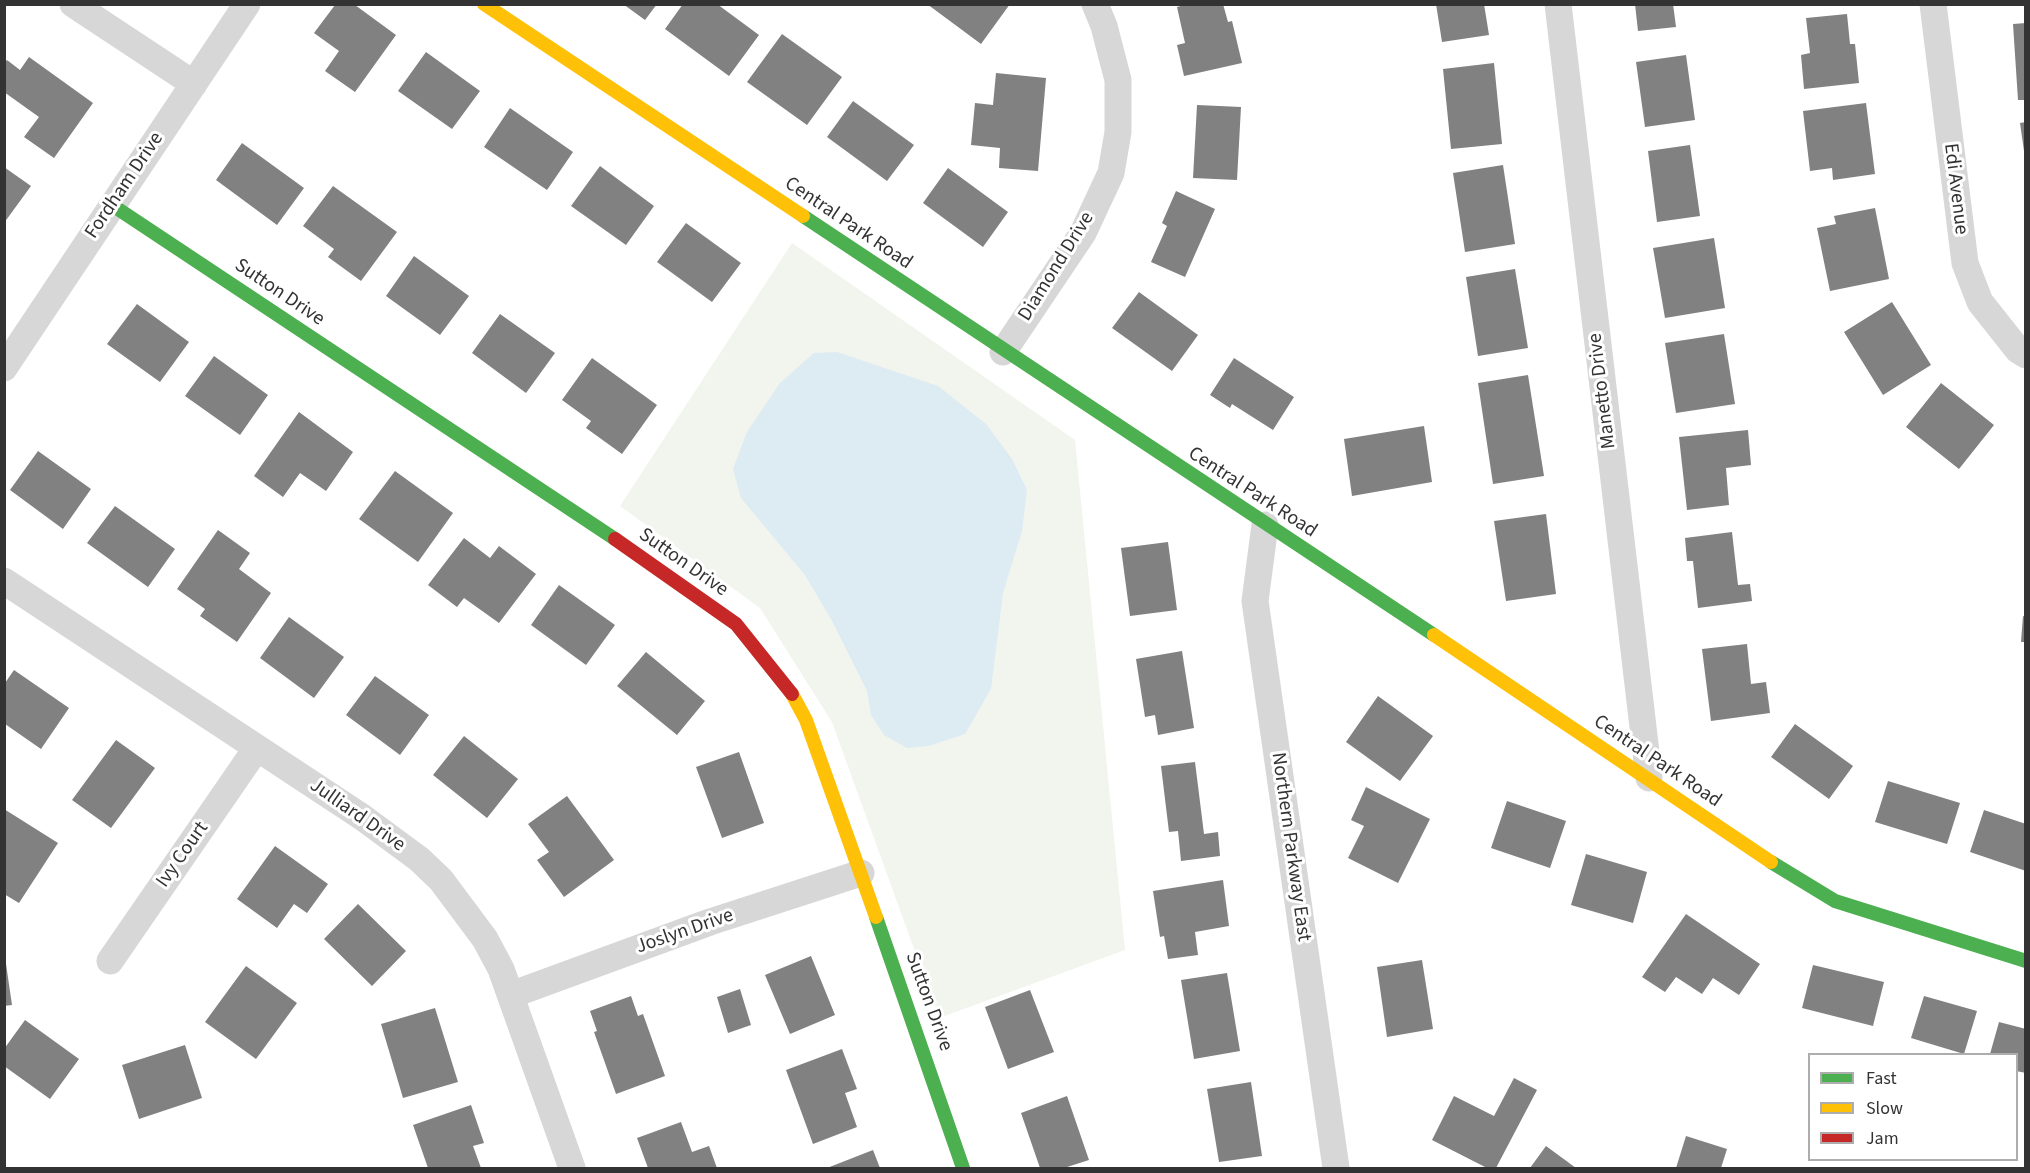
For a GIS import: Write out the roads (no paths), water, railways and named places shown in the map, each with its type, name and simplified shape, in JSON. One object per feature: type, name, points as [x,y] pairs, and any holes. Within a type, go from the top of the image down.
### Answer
[{"type":"street","points":[[73,4],[194,84]]},
{"type":"street","name":"Fordham Drive","points":[[4,368],[247,4]]},
{"type":"street","name":"Central Park Road","points":[[484,4],[1003,352],[1649,778],[1753,852],[1835,901],[2025,961]]},
{"type":"street","name":"Diamond Drive","points":[[1003,352],[1083,233],[1111,173],[1118,132],[1118,80],[1104,26],[1095,4]]},
{"type":"street","name":"Manetto Drive","points":[[1558,4],[1649,778]]},
{"type":"street","name":"Edi Avenue","points":[[1933,4],[1965,263],[1980,302],[2018,350],[2025,355]]},
{"type":"street","name":"Sutton Drive","points":[[112,205],[674,578],[736,624],[787,685],[806,720],[963,1168]]},
{"type":"street","name":"Northern Parkway East","points":[[1265,525],[1256,600],[1336,1168]]},
{"type":"street","name":"Julliard Drive","points":[[4,580],[362,817],[419,859],[441,880],[485,939],[511,995],[572,1168]]},
{"type":"street","name":"Ivy Court","points":[[110,961],[256,748]]},
{"type":"street","name":"Joslyn Drive","points":[[511,995],[700,926],[861,873]]}]
